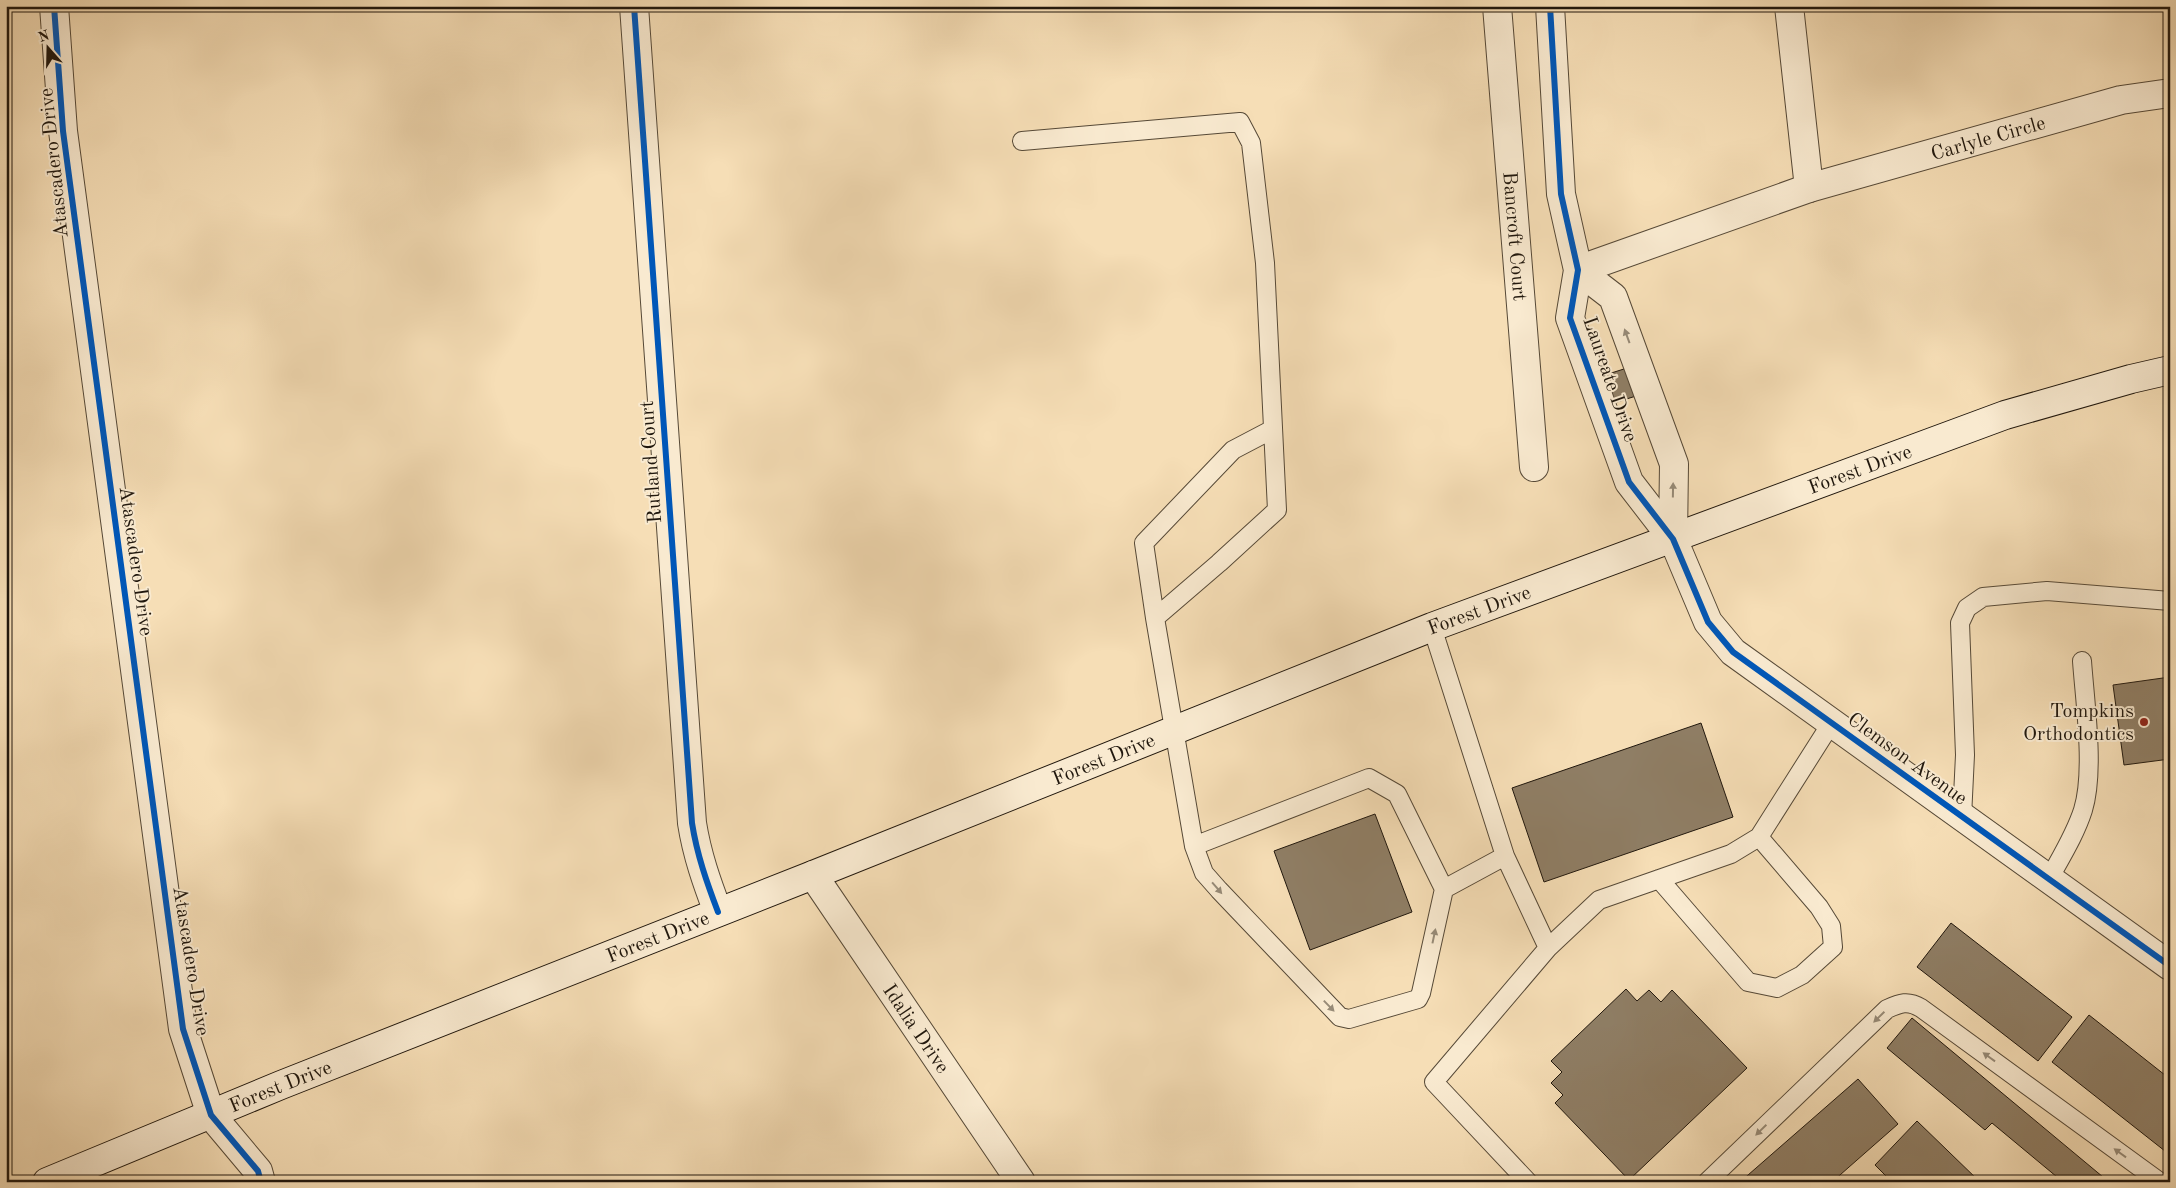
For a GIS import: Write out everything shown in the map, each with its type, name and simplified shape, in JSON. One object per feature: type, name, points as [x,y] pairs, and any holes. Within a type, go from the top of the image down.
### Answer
[{"type":"street","name":"Atascadero Drive","points":[[54,6],[63,131],[183,1029],[211,1115]]},
{"type":"street","name":"Rutland Court","points":[[634,6],[692,824],[701,868],[718,912]]},
{"type":"street","name":"Bancroft Court","points":[[1497,6],[1534,467]]},
{"type":"street","name":"Laureate Drive","points":[[1550,6],[1562,194],[1578,270],[1570,318],[1629,482],[1673,539]]},
{"type":"street","points":[[1789,6],[1809,188]]},
{"type":"street","name":"Carlyle Circle","points":[[1578,270],[1809,188],[2121,100],[2170,93]]},
{"type":"street","name":"Laureate Drive","points":[[1578,270],[1613,297],[1674,464],[1673,539]]},
{"type":"street","name":"Forest Drive","points":[[47,1182],[281,1085],[813,875],[1432,627],[2005,415],[2170,370]]},
{"type":"street","name":"Clemson Avenue","points":[[1673,539],[1708,622],[1733,652],[2170,966]]},
{"type":"street","name":"Idalia Drive","points":[[813,875],[1020,1182]]},
{"type":"street","points":[[211,1115],[258,1171],[262,1182]]},
{"type":"lane","points":[[1022,141],[1240,122],[1251,143],[1264,254],[1277,510],[1220,563],[1155,618]]},
{"type":"lane","points":[[1194,846],[1369,778],[1396,794],[1444,889],[1421,993],[1418,999],[1345,1019],[1340,1017],[1204,873],[1194,846],[1182,783],[1175,729],[1144,543],[1233,450],[1273,430]]},
{"type":"lane","points":[[1962,817],[1965,755],[1960,623],[1967,608],[1983,597],[2048,591],[2170,600]]},
{"type":"lane","points":[[1432,627],[1505,856],[1548,948]]},
{"type":"lane","points":[[2049,879],[2071,839],[2083,809],[2089,777],[2082,661]]},
{"type":"lane","points":[[1528,1182],[1434,1082],[1548,948],[1600,900],[1731,854],[1759,836],[1832,722]]},
{"type":"lane","points":[[1659,879],[1748,982],[1777,988],[1802,975],[1833,947],[1831,926],[1819,907],[1759,836]]},
{"type":"lane","points":[[1444,889],[1505,856]]},
{"type":"lane","points":[[1707,1182],[1887,1009],[1901,1003],[1914,1003],[2160,1182]]},
{"type":"building","points":[[1627,368],[1636,396],[1614,403],[1605,375]]},
{"type":"building","name":"Tompkins Orthodontics","points":[[2170,677],[2170,759],[2124,765],[2113,685]]},
{"type":"building","points":[[1701,723],[1733,817],[1544,882],[1512,788]]},
{"type":"building","points":[[1375,814],[1412,912],[1310,950],[1274,851]]},
{"type":"building","points":[[1951,923],[2072,1017],[2038,1061],[1917,967]]},
{"type":"building","points":[[1626,989],[1637,1001],[1649,990],[1661,1002],[1672,990],[1747,1068],[1629,1180],[1555,1103],[1563,1095],[1551,1083],[1562,1072],[1551,1061]]},
{"type":"building","points":[[2089,1015],[2170,1079],[2170,1155],[2052,1062]]},
{"type":"building","points":[[1912,1018],[2109,1182],[2063,1182],[1992,1123],[1985,1130],[1887,1048]]},
{"type":"building","points":[[1858,1079],[1898,1124],[1832,1182],[1740,1182]]},
{"type":"building","points":[[1917,1121],[1980,1182],[1892,1182],[1875,1165]]},
{"type":"cycle path","points":[[54,6],[63,131],[183,1029],[211,1115],[258,1171],[261,1182]]},
{"type":"cycle path","points":[[634,6],[692,823],[703,869],[718,912]]},
{"type":"cycle path","points":[[1550,6],[1561,194],[1578,270],[1570,318],[1629,482],[1673,539],[1708,622],[1733,652],[2170,966]]},
{"type":"place","name":"Tompkins Orthodontics","points":[[2144,722]]}]
